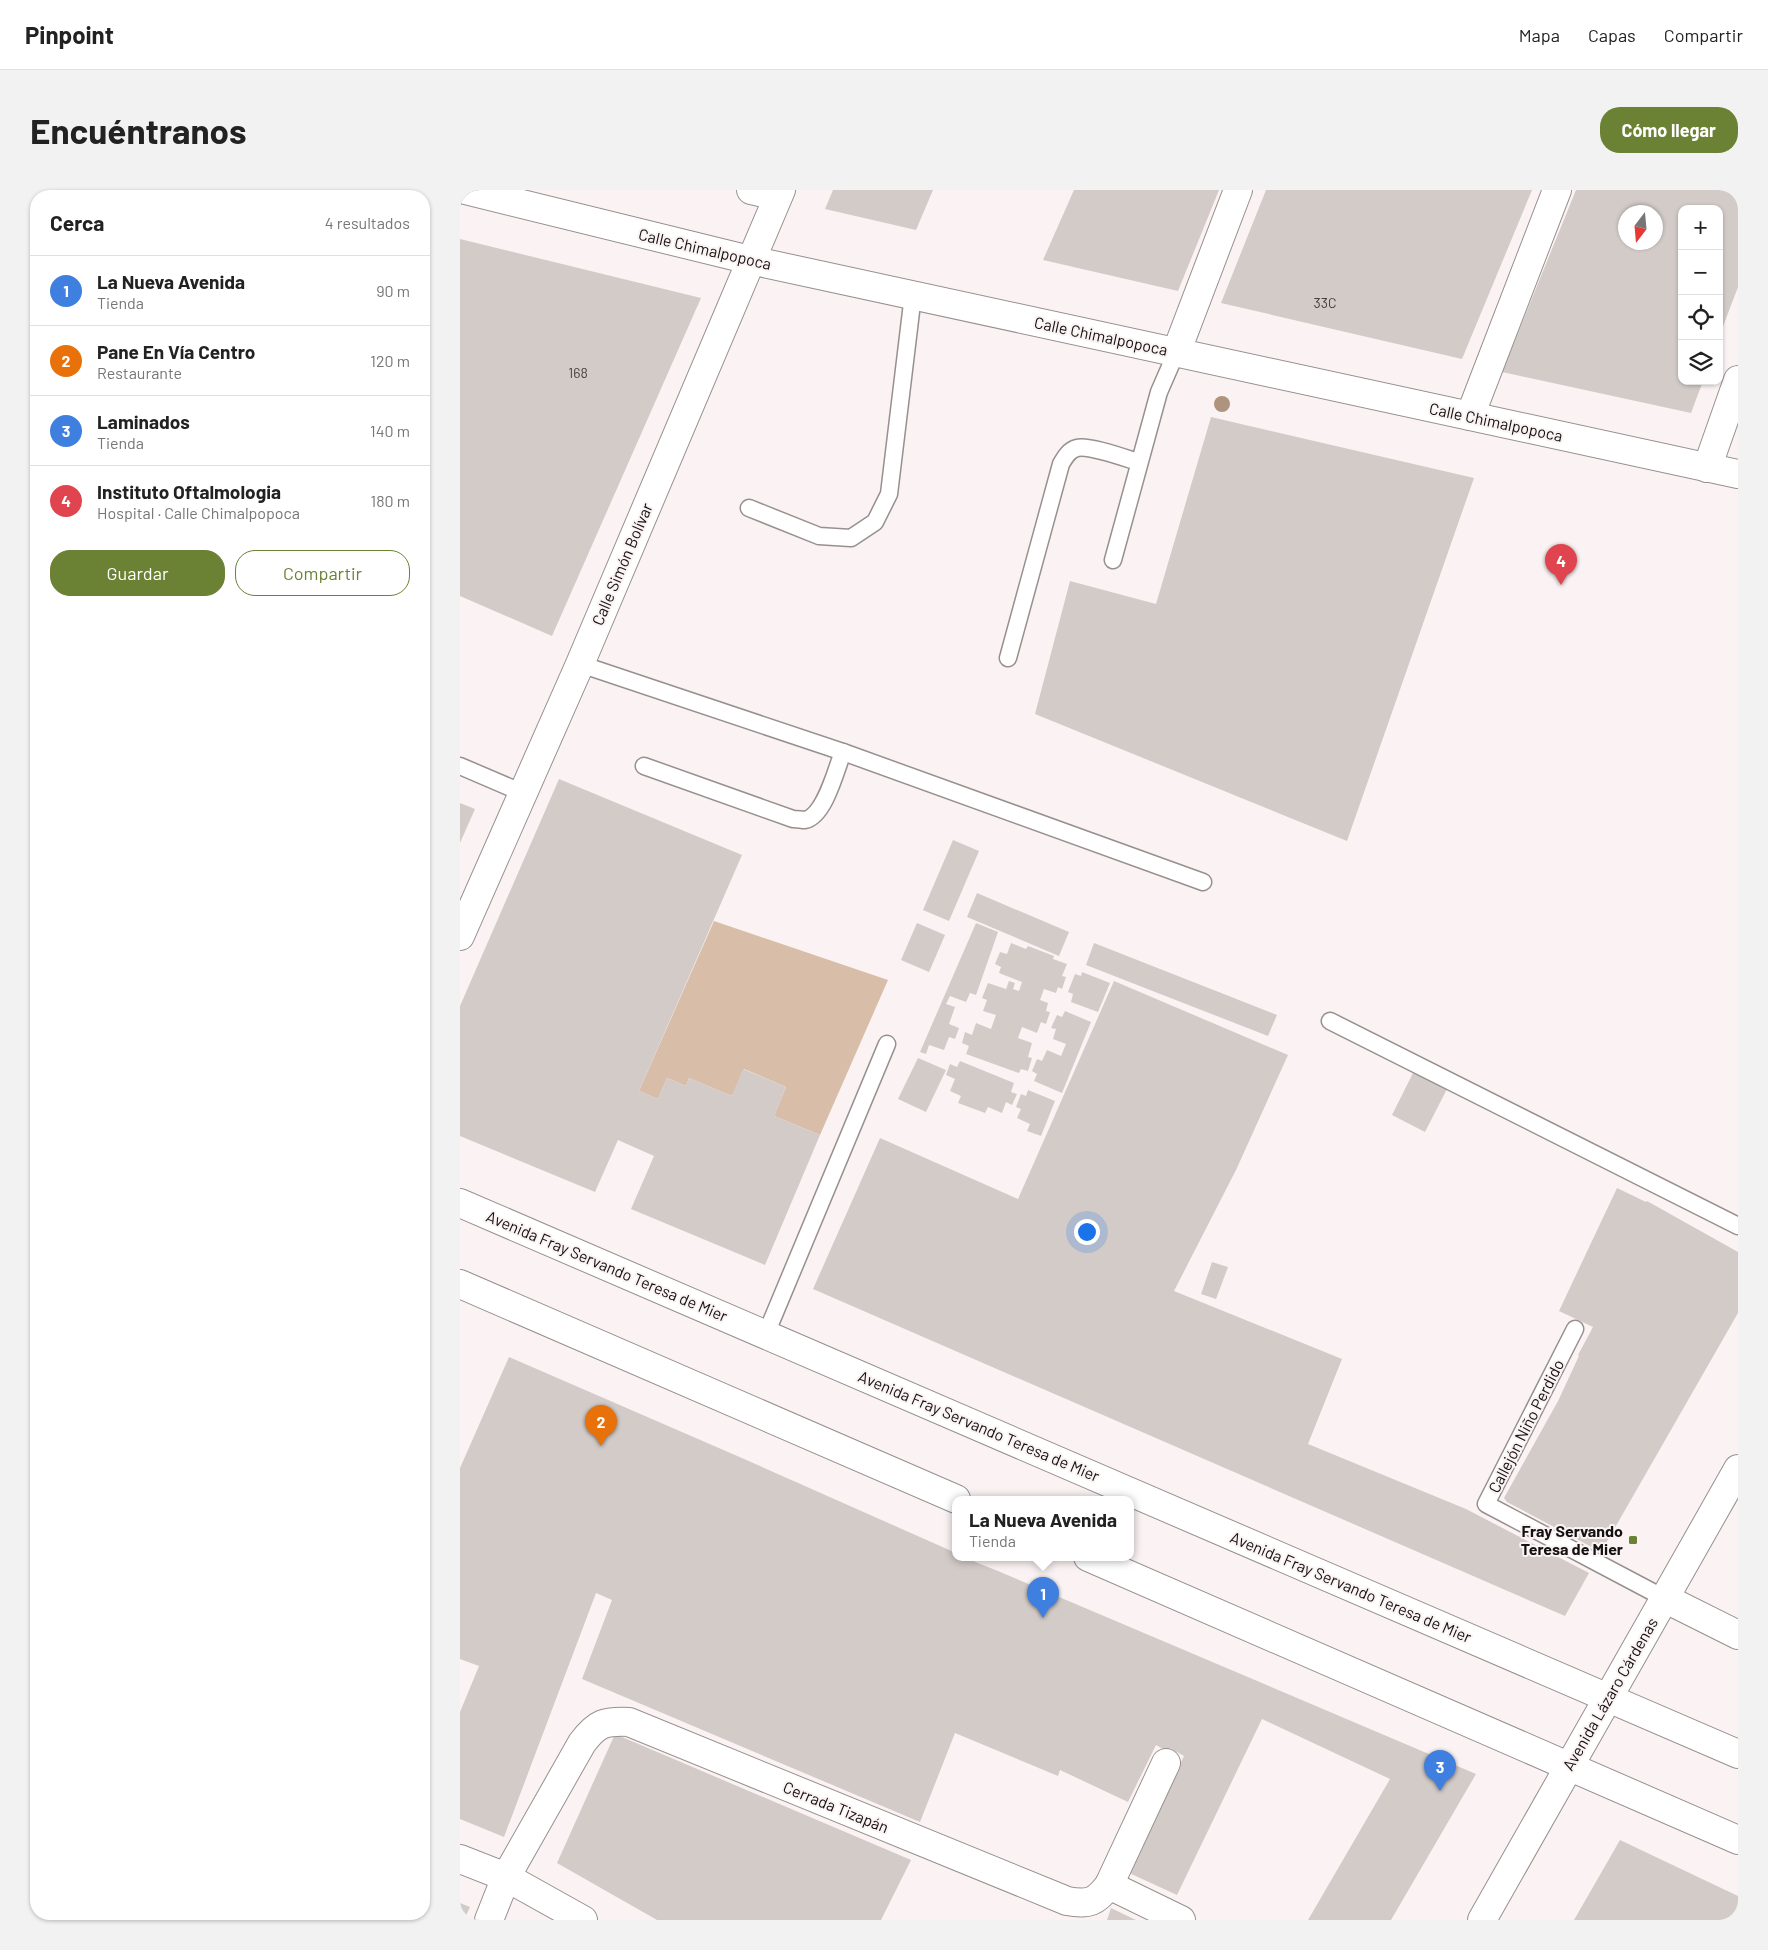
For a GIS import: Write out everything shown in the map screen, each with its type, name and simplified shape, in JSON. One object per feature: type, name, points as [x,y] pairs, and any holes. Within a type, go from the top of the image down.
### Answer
[{"type":"street","name":"Calle Chimalpopoca","points":[[465,190],[750,260],[1738,474]]},
{"type":"street","points":[[751,190],[779,193]]},
{"type":"street","points":[[1176,353],[1238,190]]},
{"type":"street","points":[[1470,416],[1557,190]]},
{"type":"street","name":"Calle Simón Bolívar","points":[[460,936],[580,664],[779,193]]},
{"type":"street","points":[[1708,468],[1738,380]]},
{"type":"street","name":"Avenida Fray Servando Teresa de Mier","points":[[460,1203],[1738,1754]]},
{"type":"street","points":[[460,1284],[952,1497]]},
{"type":"street","name":"Avenida Lázaro Cárdenas","points":[[1482,1920],[1738,1469]]},
{"type":"street","points":[[1097,1561],[1738,1840]]},
{"type":"street","points":[[1664,1598],[1738,1635]]},
{"type":"street","name":"Cerrada Tizapán","points":[[489,1920],[506,1877],[582,1743],[594,1728],[611,1721],[629,1722],[1067,1901],[1083,1904],[1099,1897],[1109,1885],[1166,1763]]},
{"type":"street","points":[[460,1859],[506,1877],[583,1920]]},
{"type":"street","points":[[1109,1885],[1181,1920]]},
{"type":"lane","points":[[749,508],[819,536],[851,538],[875,522],[889,494],[913,295]]},
{"type":"lane","points":[[1113,560],[1138,462],[1159,392],[1176,353]]},
{"type":"lane","points":[[1008,658],[1061,464],[1067,454],[1077,448],[1089,448],[1138,462]]},
{"type":"lane","points":[[580,664],[843,752],[1204,882]]},
{"type":"lane","points":[[644,766],[793,818],[805,820],[815,815],[822,805],[843,752]]},
{"type":"lane","points":[[460,766],[523,793]]},
{"type":"lane","points":[[1330,1021],[1738,1226]]},
{"type":"lane","points":[[766,1334],[887,1044]]},
{"type":"lane","name":"Callejón Niño Perdido","points":[[1575,1329],[1486,1504],[1664,1598]]},
{"type":"shaded area","points":[[714,921],[888,980],[820,1135],[774,1116],[786,1087],[744,1069],[732,1096],[689,1078],[686,1086],[667,1078],[658,1099],[639,1091]]},
{"type":"building","points":[[833,190],[933,190],[916,230],[825,209]]},
{"type":"building","points":[[1074,190],[1219,190],[1178,291],[1043,260]]},
{"type":"building","points":[[1266,190],[1532,190],[1462,359],[1221,303]]},
{"type":"building","points":[[1576,190],[1738,190],[1738,287],[1723,326],[1723,205],[1678,205],[1678,385],[1702,385],[1691,413],[1502,372]]},
{"type":"building","points":[[460,239],[701,298],[552,636],[460,596]]},
{"type":"building","points":[[1211,417],[1474,478],[1347,841],[1035,714],[1070,581],[1156,604]]},
{"type":"building","points":[[559,779],[742,855],[639,1091],[658,1099],[667,1078],[686,1086],[689,1078],[732,1096],[743,1069],[786,1087],[774,1116],[820,1135],[765,1265],[631,1209],[654,1156],[618,1140],[595,1192],[460,1136],[460,1006]]},
{"type":"building","points":[[460,803],[475,809],[460,843]]},
{"type":"building","points":[[953,840],[979,851],[949,921],[923,910]]},
{"type":"building","points":[[977,893],[1069,932],[1059,956],[967,917]]},
{"type":"building","points":[[917,923],[945,935],[929,972],[901,960]]},
{"type":"building","points":[[976,923],[998,932],[976,995],[970,993],[966,1002],[950,996],[946,1004],[955,1007],[949,1024],[959,1028],[955,1039],[949,1037],[944,1050],[929,1045],[926,1054],[920,1052]]},
{"type":"building","points":[[1011,943],[1026,949],[1028,946],[1054,956],[1053,959],[1067,964],[1062,976],[1066,977],[1062,989],[1058,987],[1056,993],[1044,989],[1040,1000],[1048,1003],[1046,1011],[1050,1012],[1046,1024],[1041,1022],[1037,1033],[1022,1027],[1018,1038],[1032,1043],[1028,1057],[1032,1058],[1028,1071],[1021,1069],[1019,1073],[966,1054],[969,1046],[962,1043],[965,1032],[972,1035],[976,1023],[991,1029],[996,1015],[983,1011],[987,1000],[982,998],[988,983],[1006,989],[1009,981],[1015,983],[1013,989],[1019,991],[1022,982],[999,973],[1001,967],[995,964],[1000,952],[1007,954]]},
{"type":"building","points":[[1094,943],[1277,1015],[1268,1036],[1086,965]]},
{"type":"building","points":[[1082,972],[1110,983],[1098,1012],[1071,1002],[1073,994],[1068,992],[1075,974],[1081,976]]},
{"type":"building","points":[[1114,981],[1288,1055],[1236,1170],[1174,1291],[1342,1359],[1308,1444],[1466,1509],[1589,1573],[1565,1616],[813,1289],[880,1138],[1018,1199]]},
{"type":"building","points":[[1065,1011],[1091,1022],[1062,1093],[1034,1081],[1037,1074],[1032,1071],[1037,1059],[1042,1061],[1047,1050],[1061,1056],[1066,1044],[1053,1039],[1056,1029],[1051,1028],[1057,1015],[1062,1017]]},
{"type":"building","points":[[918,1058],[946,1070],[926,1112],[898,1099]]},
{"type":"building","points":[[960,1061],[1014,1083],[1011,1092],[1017,1094],[1012,1105],[1006,1102],[1002,1113],[988,1107],[985,1113],[958,1103],[961,1096],[950,1091],[955,1079],[946,1075],[950,1064],[957,1067]]},
{"type":"building","points":[[1413,1073],[1447,1089],[1425,1132],[1392,1115]]},
{"type":"building","points":[[1028,1090],[1055,1101],[1041,1136],[1027,1131],[1030,1124],[1017,1118],[1021,1109],[1016,1107],[1021,1094],[1026,1096]]},
{"type":"building","points":[[1617,1188],[1647,1201],[1738,1252],[1738,1313],[1601,1552],[1507,1502],[1504,1498],[1558,1401],[1578,1355],[1593,1327],[1559,1311]]},
{"type":"building","points":[[1212,1262],[1228,1267],[1216,1299],[1201,1294]]},
{"type":"building","points":[[509,1357],[952,1551],[952,1561],[973,1561],[998,1571],[1476,1774],[1391,1920],[1308,1920],[1390,1779],[1262,1719],[1177,1895],[1127,1872],[1184,1756],[1170,1748],[1168,1752],[1156,1745],[1128,1802],[1060,1770],[1058,1776],[955,1733],[920,1822],[582,1679],[612,1600],[596,1593],[504,1837],[460,1819],[460,1712],[479,1666],[460,1659],[460,1468]]},
{"type":"building","points":[[615,1734],[911,1860],[881,1920],[657,1920],[557,1863]]},
{"type":"building","points":[[1620,1840],[1738,1896],[1738,1920],[1574,1920]]},
{"type":"building","points":[[460,1903],[470,1907],[464,1920],[460,1920]]},
{"type":"building","points":[[1111,1908],[1136,1920],[1107,1920]]},
{"type":"place","name":"Instituto Oftalmologia","points":[[1561,585]]},
{"type":"place","name":"Pane En Vía Centro","points":[[601,1446]]},
{"type":"place","name":"Fray Servando Teresa de Mier","points":[[1633,1540]]},
{"type":"place","name":"La Nueva Avenida","points":[[1043,1618]]},
{"type":"place","name":"Laminados","points":[[1440,1791]]}]
